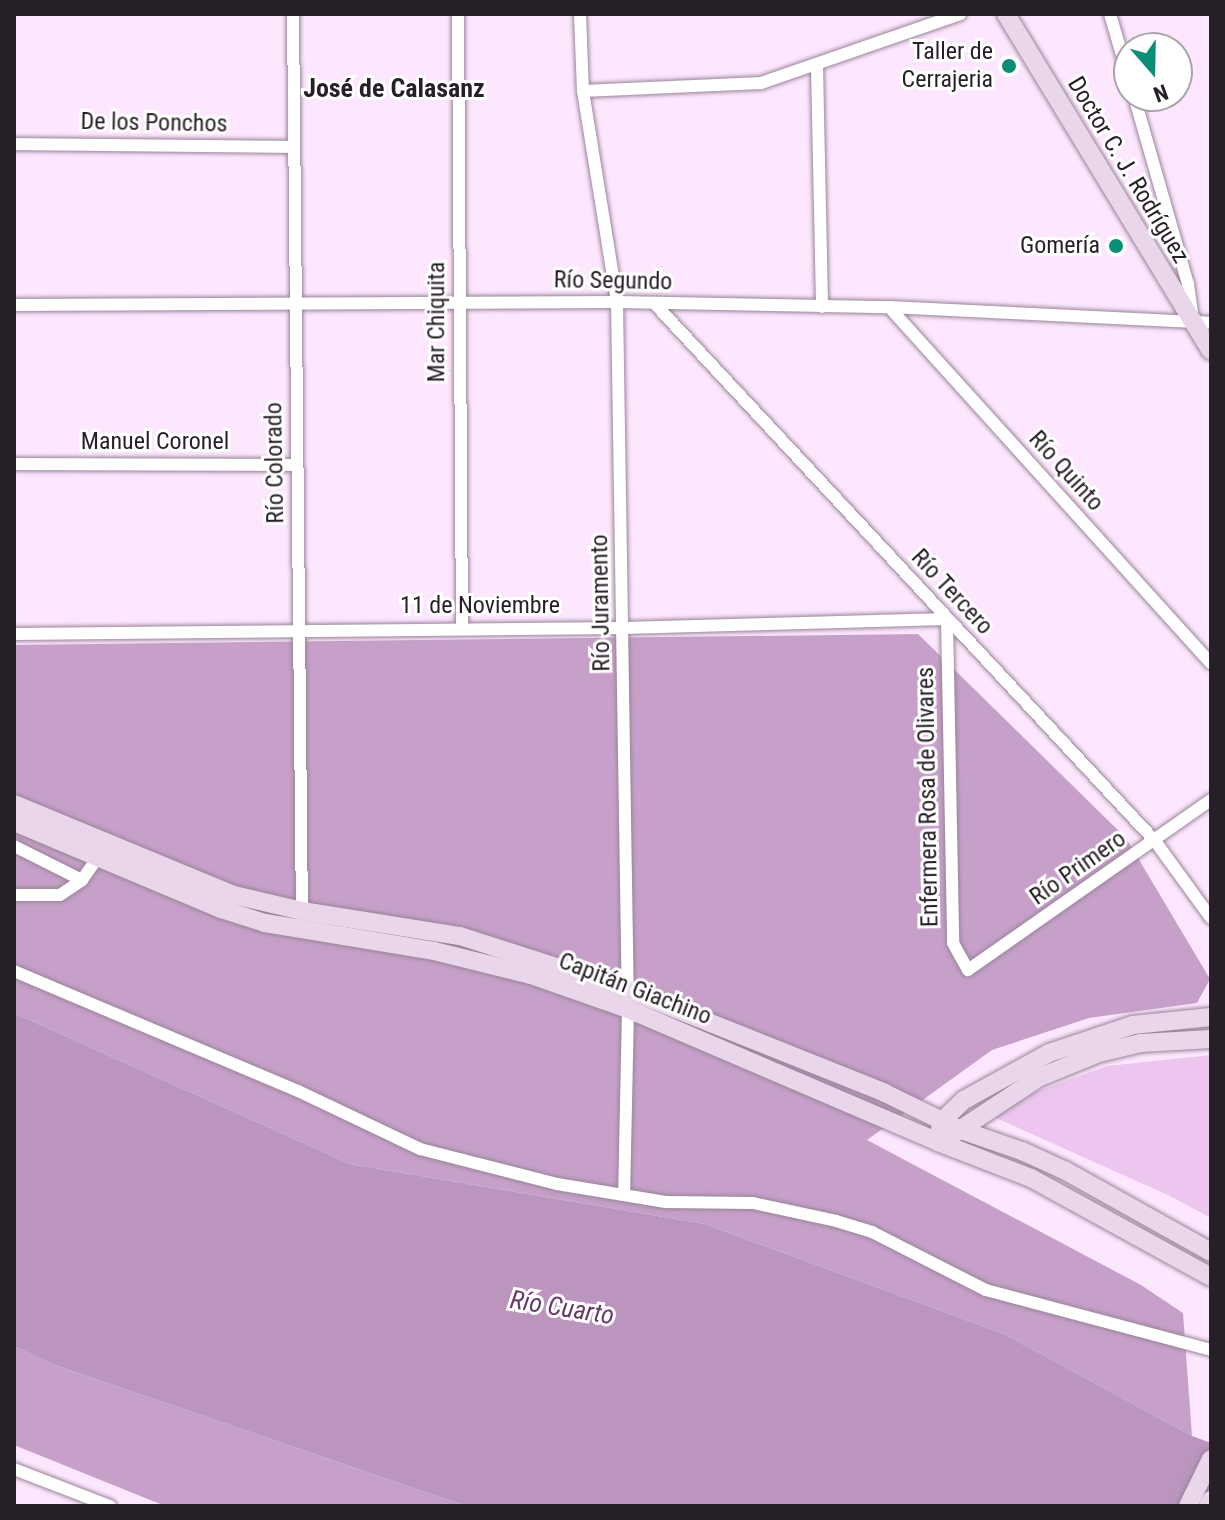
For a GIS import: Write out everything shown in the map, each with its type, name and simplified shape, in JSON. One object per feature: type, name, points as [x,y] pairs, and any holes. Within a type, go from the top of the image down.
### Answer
[{"type":"main road","name":"Doctor C. J. Rodríguez","points":[[1006,14],[1202,323],[1211,351]]},
{"type":"main road","name":"Capitán Giachino","points":[[14,804],[101,851],[265,923],[434,951],[628,1000],[938,1142],[1064,1194],[1211,1277]]},
{"type":"main road","name":"Capitán Giachino","points":[[14,822],[234,895],[302,911],[460,936],[885,1093],[941,1122],[1022,1151],[1066,1171],[1211,1252]]},
{"type":"main road","points":[[938,1142],[941,1122],[964,1100],[1049,1053],[1133,1025],[1211,1017]]},
{"type":"main road","points":[[938,1142],[1038,1078],[1099,1053],[1141,1043],[1211,1039]]},
{"type":"main road","points":[[1188,1506],[1211,1459]]},
{"type":"main road","points":[[1208,1506],[1211,1500]]},
{"type":"street","name":"Río Colorado","points":[[293,14],[302,911]]},
{"type":"street","name":"Mar Chiquita","points":[[458,14],[462,629]]},
{"type":"street","name":"Río Juramento","points":[[580,14],[583,91],[617,302],[628,1000],[624,1195]]},
{"type":"street","points":[[583,91],[761,83],[960,14]]},
{"type":"street","points":[[817,66],[822,307]]},
{"type":"street","points":[[1139,112],[1202,323]]},
{"type":"street","name":"De los Ponchos","points":[[14,144],[294,147]]},
{"type":"street","name":"Río Segundo","points":[[14,305],[617,302],[889,307],[1202,323]]},
{"type":"street","name":"Río Tercero","points":[[654,303],[1155,841],[1211,918]]},
{"type":"street","name":"Río Quinto","points":[[889,307],[1211,663]]},
{"type":"street","name":"Manuel Coronel","points":[[14,464],[296,465]]},
{"type":"street","name":"11 de Noviembre","points":[[14,634],[300,628],[624,628],[947,619]]},
{"type":"street","name":"Enfermera Rosa de Olivares","points":[[947,619],[953,943],[968,970]]},
{"type":"street","name":"Río Primero","points":[[968,970],[1211,800]]},
{"type":"street","points":[[14,846],[82,880]]},
{"type":"street","points":[[14,895],[60,895],[82,880],[101,851]]},
{"type":"street","points":[[14,971],[298,1091],[420,1149],[557,1184],[666,1202],[753,1203],[836,1221],[872,1232],[986,1290],[1211,1350]]},
{"type":"street","points":[[14,1469],[110,1506]]},
{"type":"shaded area","points":[[918,634],[1126,838],[1210,979],[1197,1003],[1089,1018],[992,1050],[867,1140],[1141,1285],[1183,1313],[1192,1436],[1004,1334],[705,1224],[350,1164],[14,1013],[14,645]]},
{"type":"shaded area","points":[[1211,1055],[1211,1218],[1170,1196],[994,1117],[1038,1091],[1107,1066]]},
{"type":"shaded area","points":[[14,1346],[52,1364],[466,1506],[165,1506],[14,1445]]},
{"type":"water","name":"Río Cuarto","points":[[14,1013],[350,1164],[705,1224],[1004,1334],[1192,1436],[1211,1443],[1211,1506],[466,1506],[52,1364],[14,1346]]},
{"type":"place","name":"Taller de Cerrajeria","points":[[1009,66]]},
{"type":"place","name":"Gomería","points":[[1116,246]]},
{"type":"district","name":"José de Calasanz","points":[[394,89]]}]
